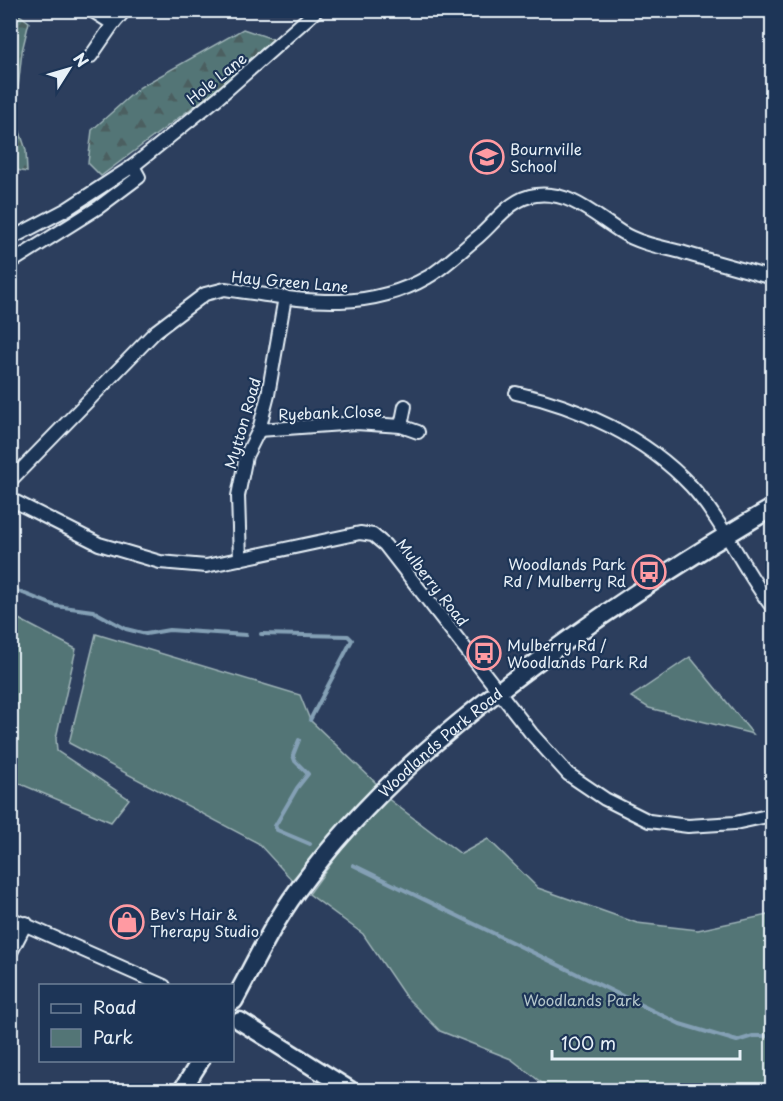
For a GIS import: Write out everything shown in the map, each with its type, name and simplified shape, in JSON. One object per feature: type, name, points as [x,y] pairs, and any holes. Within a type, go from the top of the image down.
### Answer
[{"type":"street","points":[[91,10],[113,24]]},
{"type":"street","points":[[91,56],[125,10]]},
{"type":"street","name":"Hole Lane","points":[[10,239],[67,208],[133,166],[220,96],[317,10]]},
{"type":"street","points":[[10,263],[99,207],[139,177],[133,166]]},
{"type":"street","name":"Hay Green Lane","points":[[10,481],[156,332],[205,294],[225,289],[285,297],[353,302],[395,292],[429,276],[480,235],[507,209],[520,200],[535,195],[561,197],[574,201],[622,233],[643,242],[772,278]]},
{"type":"street","name":"Mytton Road","points":[[240,559],[238,496],[246,456],[259,430],[285,297]]},
{"type":"street","points":[[516,393],[556,403],[625,434],[691,486],[772,607]]},
{"type":"street","name":"Ryebank Close","points":[[401,426],[405,406]]},
{"type":"street","name":"Ryebank Close","points":[[259,430],[356,423],[401,426],[418,432]]},
{"type":"street","name":"Mulberry Road","points":[[10,499],[99,544],[160,562],[206,566],[348,533],[373,535],[385,545],[531,733],[568,774],[605,799],[649,821],[688,826],[735,823],[772,815]]},
{"type":"street","name":"Woodlands Park Road","points":[[234,999],[296,892],[344,831],[408,764],[499,690],[607,611],[725,535],[772,508]]},
{"type":"street","points":[[10,918],[26,923],[160,984]]},
{"type":"street","points":[[10,954],[26,923]]},
{"type":"street","points":[[234,1002],[240,1008],[236,1024],[350,1090]]},
{"type":"street","points":[[183,1090],[200,1062]]},
{"type":"green space","points":[[14,11],[29,22],[22,51],[15,117],[26,150],[27,172],[11,169],[10,12]]},
{"type":"green space","points":[[243,29],[273,39],[217,89],[101,176],[88,163],[92,130],[140,87]]},
{"type":"green space","points":[[11,615],[76,649],[56,738],[57,751],[129,799],[111,822],[11,780]]},
{"type":"green space","points":[[96,634],[300,695],[310,720],[377,784],[292,880],[258,843],[69,743]]},
{"type":"green space","points":[[690,657],[753,734],[649,708],[631,697]]},
{"type":"green space","name":"Woodlands Park","points":[[387,798],[461,854],[488,839],[538,888],[637,923],[698,930],[772,914],[772,1090],[551,1090],[511,1059],[440,1031],[405,996],[363,934],[309,894],[351,836]]},
{"type":"waterway","points":[[10,588],[56,606],[93,611],[126,629],[146,634],[169,630],[246,635]]},
{"type":"waterway","points":[[261,634],[348,636],[352,640],[310,720]]},
{"type":"waterway","points":[[299,740],[293,755],[295,761],[308,774],[275,826],[277,830],[310,844]]},
{"type":"waterway","points":[[353,865],[680,1024],[737,1041],[753,1036],[772,1036]]},
{"type":"place","name":"Bournville School","points":[[487,157]]},
{"type":"place","name":"Woodlands Park Rd / Mulberry Rd","points":[[649,572]]},
{"type":"place","name":"Mulberry Rd / Woodlands Park Rd","points":[[484,653]]},
{"type":"place","name":"Bev's Hair & Therapy Studio","points":[[127,922]]}]
